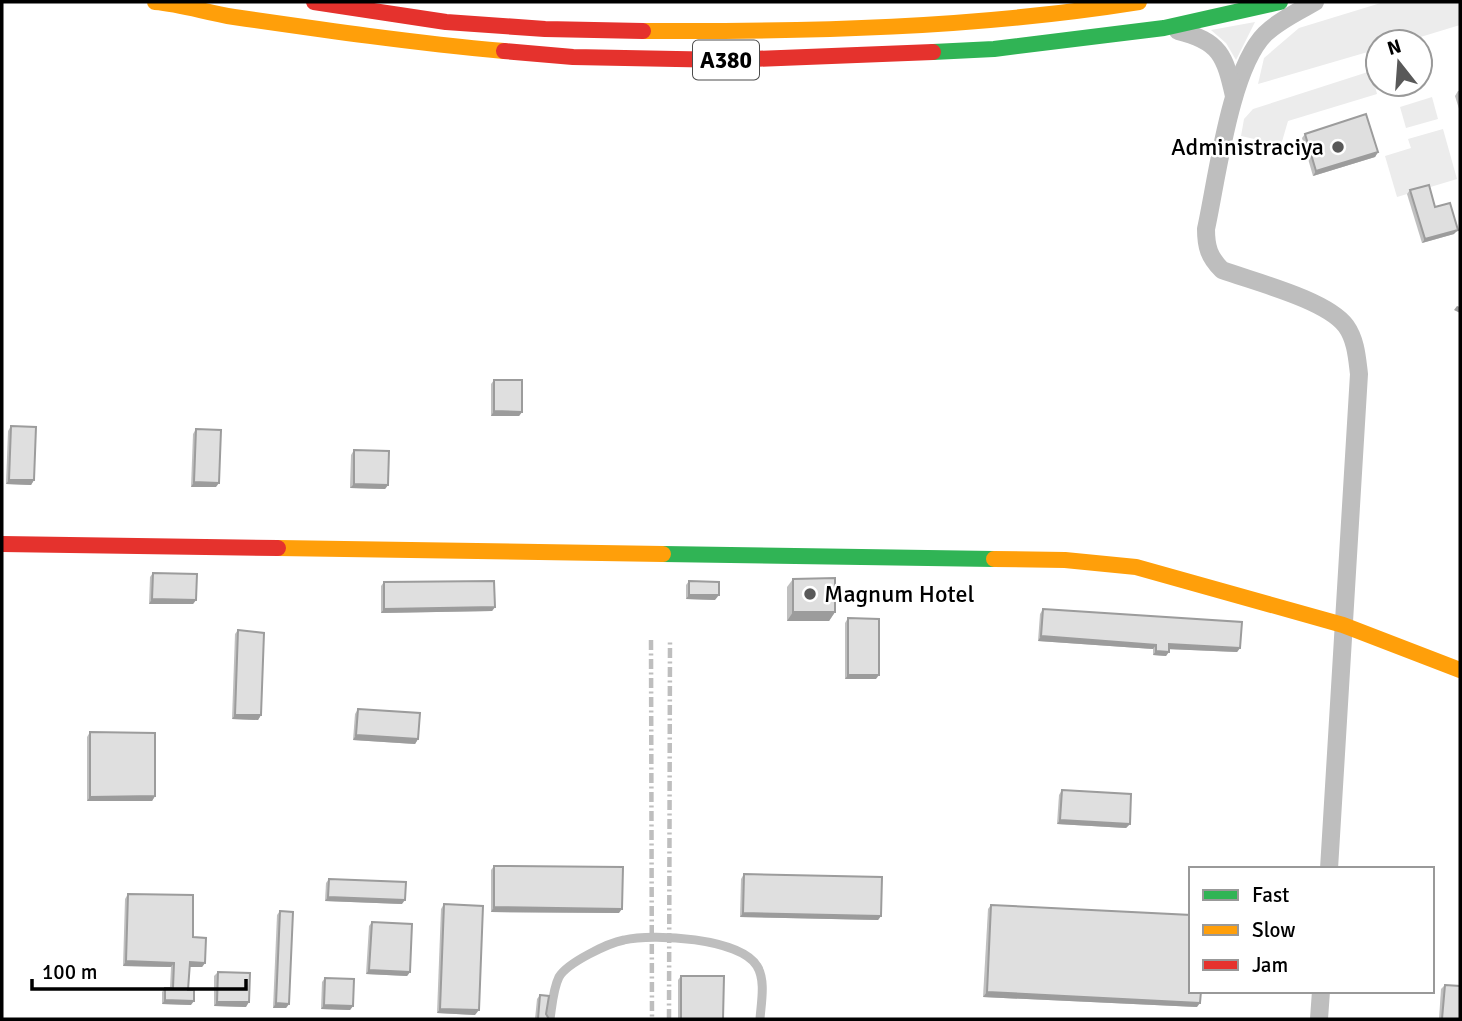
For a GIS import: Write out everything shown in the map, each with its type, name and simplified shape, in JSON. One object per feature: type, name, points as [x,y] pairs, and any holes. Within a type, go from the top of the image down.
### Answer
[{"type":"main road","name":"A380","points":[[164,2],[220,15],[432,45],[572,57],[729,60],[995,49],[1164,28],[1280,2]]},
{"type":"main road","name":"A380","points":[[314,2],[444,22],[591,31],[735,32],[898,26],[1041,15],[1139,2]]},
{"type":"main road","points":[[349,2],[377,11]]},
{"type":"main road","points":[[1041,15],[1045,43]]},
{"type":"main road","points":[[2,544],[1065,560],[1136,567],[1343,625],[1460,670]]},
{"type":"street","points":[[1315,2],[1265,33],[1248,59],[1234,96],[1206,229],[1206,246],[1211,259],[1222,270],[1332,312],[1348,328],[1356,348],[1359,374],[1329,867]]},
{"type":"street","points":[[1164,28],[1199,36],[1219,51],[1228,70],[1234,96]]},
{"type":"street","points":[[1319,1019],[1321,993]]},
{"type":"lane","points":[[550,1019],[560,975],[578,962],[606,945],[627,939],[670,938],[696,939],[732,948],[752,959],[760,969],[760,1019]]},
{"type":"shaded area","points":[[1384,2],[1460,2],[1460,25],[1434,33],[1434,28],[1364,28],[1364,53],[1258,84],[1264,58],[1299,28]]},
{"type":"shaded area","points":[[1255,22],[1236,60],[1226,43],[1211,30]]},
{"type":"shaded area","points":[[1364,73],[1364,98],[1288,121],[1281,145],[1241,136],[1244,119],[1253,109]]},
{"type":"shaded area","points":[[1432,98],[1438,119],[1406,128],[1400,107]]},
{"type":"shaded area","points":[[1443,129],[1457,179],[1397,197],[1385,156],[1411,148],[1408,139]]},
{"type":"building","name":"Administraciya","points":[[1366,114],[1378,152],[1316,171],[1305,134]]},
{"type":"building","points":[[1429,185],[1435,207],[1450,203],[1458,230],[1425,239],[1410,190]]},
{"type":"building","points":[[494,380],[522,380],[522,412],[494,411]]},
{"type":"building","points":[[11,426],[36,427],[34,480],[9,480]]},
{"type":"building","points":[[196,429],[221,430],[219,483],[194,482]]},
{"type":"building","points":[[354,450],[389,451],[388,485],[354,484]]},
{"type":"building","points":[[153,573],[197,574],[196,600],[152,599]]},
{"type":"building","points":[[835,578],[835,612],[793,612],[793,579]]},
{"type":"building","points":[[494,581],[495,607],[384,609],[384,582]]},
{"type":"building","points":[[689,581],[719,582],[719,595],[689,595]]},
{"type":"building","points":[[1043,609],[1242,622],[1240,648],[1169,644],[1169,652],[1156,651],[1156,645],[1041,636]]},
{"type":"building","points":[[848,618],[879,619],[879,675],[848,675]]},
{"type":"building","points":[[238,630],[264,633],[261,715],[235,715]]},
{"type":"building","points":[[358,709],[420,713],[418,739],[356,735]]},
{"type":"building","points":[[90,732],[155,733],[155,796],[90,797]]},
{"type":"building","points":[[1062,790],[1131,794],[1130,824],[1060,820]]},
{"type":"building","points":[[494,866],[623,867],[622,909],[494,907]]},
{"type":"building","points":[[744,874],[882,877],[881,916],[743,913]]},
{"type":"building","points":[[329,879],[406,882],[405,900],[328,897]]},
{"type":"building","points":[[128,894],[193,895],[193,937],[206,938],[205,963],[190,962],[188,990],[194,990],[194,1001],[165,1000],[165,988],[173,988],[174,963],[126,961]]},
{"type":"building","points":[[444,904],[483,906],[479,1010],[440,1009]]},
{"type":"building","points":[[991,905],[1189,915],[1189,993],[1201,993],[1200,1003],[987,992]]},
{"type":"building","points":[[280,911],[293,912],[289,1004],[276,1003]]},
{"type":"building","points":[[372,922],[412,924],[410,972],[369,970]]},
{"type":"building","points":[[218,972],[250,973],[249,1002],[217,1002]]},
{"type":"building","points":[[681,976],[724,976],[723,1019],[681,1019]]},
{"type":"building","points":[[325,978],[354,979],[353,1006],[324,1005]]},
{"type":"building","points":[[1445,985],[1460,986],[1460,1019],[1442,1019]]},
{"type":"building","points":[[540,995],[549,996],[546,1014],[549,1019],[538,1019]]},
{"type":"railway","points":[[651,640],[652,1019]]},
{"type":"railway","points":[[669,1019],[670,640]]},
{"type":"traffic: fast","points":[[933,52],[994,49],[1164,28],[1280,2]]},
{"type":"traffic: fast","points":[[663,554],[994,559]]},
{"type":"traffic: slow","points":[[155,2],[302,27],[504,51]]},
{"type":"traffic: slow","points":[[643,31],[892,27],[1016,18],[1139,2]]},
{"type":"traffic: slow","points":[[278,548],[663,554]]},
{"type":"traffic: slow","points":[[994,559],[1065,560],[1136,567],[1343,625],[1460,670]]},
{"type":"traffic: jam","points":[[314,2],[446,22],[545,29],[643,31]]},
{"type":"traffic: jam","points":[[504,51],[573,57],[728,60],[933,52]]},
{"type":"traffic: jam","points":[[2,544],[278,548]]},
{"type":"place","name":"Administraciya","points":[[1338,147]]},
{"type":"place","name":"Magnum Hotel","points":[[810,594]]}]
